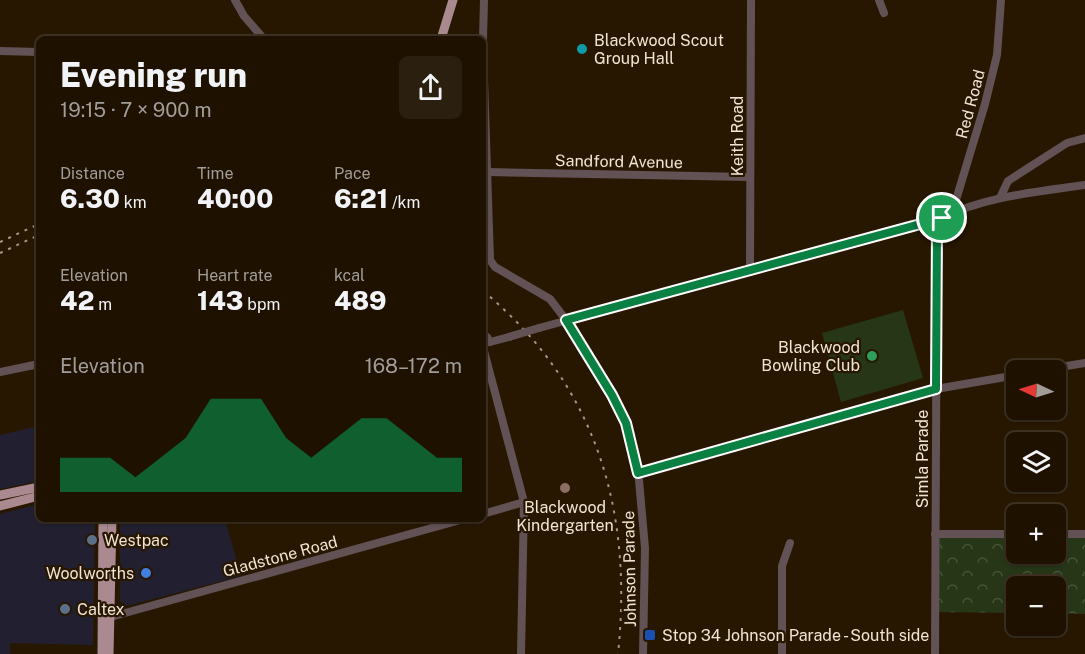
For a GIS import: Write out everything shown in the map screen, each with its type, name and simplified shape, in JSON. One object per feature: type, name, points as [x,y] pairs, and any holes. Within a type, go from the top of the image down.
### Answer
[{"type":"main road","points":[[442,36],[453,0]]},
{"type":"main road","points":[[0,495],[36,488]]},
{"type":"main road","points":[[0,506],[36,497]]},
{"type":"main road","points":[[103,522],[109,654]]},
{"type":"main road","points":[[102,654],[112,522]]},
{"type":"street","points":[[235,0],[244,16],[261,36]]},
{"type":"street","points":[[483,0],[483,36]]},
{"type":"street","name":"Keith Road","points":[[750,272],[751,0]]},
{"type":"street","points":[[879,0],[884,13]]},
{"type":"street","name":"Red Road","points":[[952,213],[985,104],[997,55],[1001,0]]},
{"type":"street","points":[[0,51],[36,52]]},
{"type":"street","points":[[486,123],[488,172]]},
{"type":"street","points":[[1000,198],[1008,180],[1067,143],[1085,138]]},
{"type":"street","name":"Sandford Avenue","points":[[488,172],[750,177]]},
{"type":"street","name":"Johnson Parade","points":[[488,172],[490,260],[495,267],[550,299],[566,320],[612,395],[626,423],[638,473],[645,548],[643,654]]},
{"type":"street","points":[[942,218],[1010,195],[1085,185]]},
{"type":"street","points":[[1005,187],[1010,195]]},
{"type":"street","points":[[929,212],[938,213],[942,218],[937,229],[929,229],[924,223],[929,212]]},
{"type":"street","points":[[490,342],[924,223]]},
{"type":"street","name":"Simla Parade","points":[[935,654],[937,229]]},
{"type":"street","points":[[486,337],[490,342],[489,348],[486,350]]},
{"type":"street","points":[[486,362],[524,502],[521,654]]},
{"type":"street","points":[[1066,366],[1085,363]]},
{"type":"street","points":[[0,372],[36,365]]},
{"type":"street","points":[[638,473],[936,389],[1006,377]]},
{"type":"street","points":[[486,513],[524,502]]},
{"type":"street","name":"Gladstone Road","points":[[106,618],[453,522]]},
{"type":"street","points":[[935,534],[1006,534]]},
{"type":"street","points":[[1066,534],[1085,534]]},
{"type":"street","points":[[782,654],[783,566],[790,543]]},
{"type":"shaded area","points":[[36,427],[36,482],[0,489],[0,435]]},
{"type":"shaded area","points":[[36,505],[36,522],[95,522],[93,645],[10,643],[10,654],[0,654],[0,514]]},
{"type":"shaded area","points":[[120,522],[226,522],[241,576],[127,606],[120,601]]},
{"type":"green space","points":[[486,162],[490,260],[486,258]]},
{"type":"green space","name":"Blackwood Bowling Club","points":[[903,310],[923,378],[841,402],[822,333]]},
{"type":"green space","points":[[935,534],[1006,534],[1006,564],[1066,564],[1066,534],[1085,534],[1085,614],[1066,613],[1066,576],[1006,576],[1006,613],[935,612]]},
{"type":"railway","points":[[0,242],[36,225]]},
{"type":"railway","points":[[0,253],[36,236]]},
{"type":"railway","points":[[486,294],[522,328],[554,367],[580,409],[599,454],[612,501],[619,550],[621,601],[618,654]]},
{"type":"place","name":"Blackwood Scout Group Hall","points":[[582,49]]},
{"type":"place","name":"Blackwood Bowling Club","points":[[872,356]]},
{"type":"place","name":"Blackwood Kindergarten","points":[[565,488]]},
{"type":"place","name":"Westpac","points":[[92,540]]},
{"type":"place","name":"Woolworths","points":[[146,573]]},
{"type":"place","name":"Caltex","points":[[65,609]]},
{"type":"place","name":"Stop 34 Johnson Parade - South side","points":[[650,635]]},
{"type":"route","points":[[929,212],[938,213],[942,218],[937,229],[936,389],[638,473],[626,423],[612,395],[566,320],[924,223],[929,212]]}]
